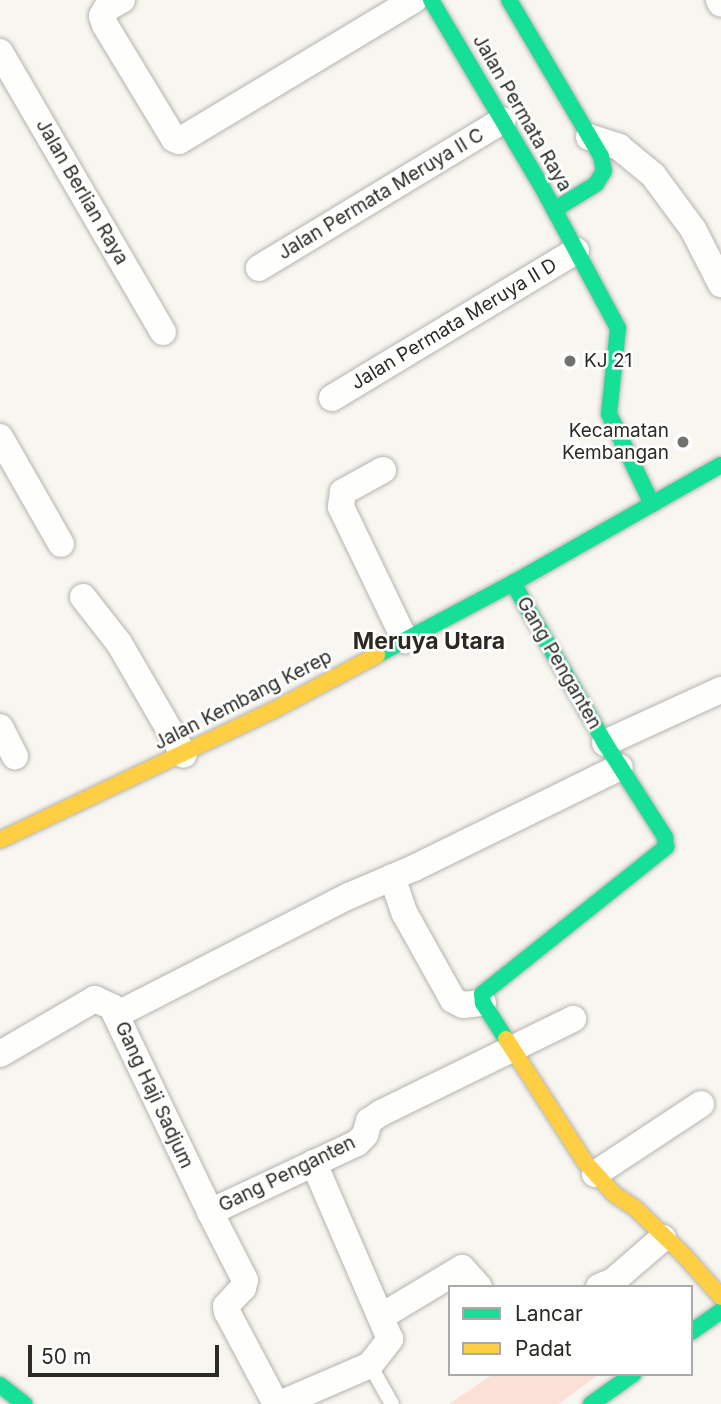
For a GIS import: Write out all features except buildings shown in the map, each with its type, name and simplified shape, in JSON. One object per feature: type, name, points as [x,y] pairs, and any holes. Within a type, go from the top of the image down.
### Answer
[{"type":"street","points":[[122,0],[106,9],[102,16],[105,25],[174,139],[183,140],[414,0]]},
{"type":"street","name":"Jalan Permata Raya","points":[[431,0],[503,120],[618,328],[609,415],[652,504]]},
{"type":"street","name":"Jalan Permata Raya","points":[[509,0],[601,156],[604,171],[596,184],[554,211]]},
{"type":"street","name":"Jalan Berlian Raya","points":[[0,52],[163,332]]},
{"type":"street","name":"Jalan Permata Meruya II C","points":[[259,268],[503,120]]},
{"type":"street","points":[[589,137],[619,147],[653,175],[692,229],[721,284]]},
{"type":"street","name":"Jalan Permata Meruya II D","points":[[332,398],[576,251]]},
{"type":"street","points":[[0,438],[61,544]]},
{"type":"street","name":"Jalan Kembang Kerep","points":[[0,840],[184,755],[513,583],[721,465]]},
{"type":"street","points":[[383,470],[343,492],[341,507],[405,640]]},
{"type":"street","name":"Gang Penganten","points":[[483,1003],[482,994],[489,986],[661,854],[666,847],[665,837],[620,767],[513,583]]},
{"type":"street","points":[[83,597],[119,643],[184,755]]},
{"type":"street","name":"Gang Penganten","points":[[606,743],[721,690]]},
{"type":"street","points":[[0,727],[15,757]]},
{"type":"street","points":[[116,1014],[349,895],[620,767]]},
{"type":"street","points":[[392,877],[405,914],[453,1000],[463,1005],[483,1003],[595,1174],[683,1254],[721,1297]]},
{"type":"street","name":"Gang Haji Sadjum","points":[[4,1043],[95,999],[112,1007],[210,1212]]},
{"type":"street","name":"Gang Penganten","points":[[278,1404],[227,1312],[226,1306],[243,1287],[245,1279],[210,1212],[357,1143],[365,1135],[369,1121],[381,1112],[514,1051],[573,1019]]},
{"type":"street","points":[[595,1174],[701,1104]]},
{"type":"street","points":[[278,1404],[370,1365],[390,1339],[314,1163]]},
{"type":"street","points":[[604,1285],[613,1281],[663,1238]]},
{"type":"street","points":[[382,1316],[462,1268],[477,1285]]},
{"type":"street","points":[[693,1331],[721,1311]]},
{"type":"street","points":[[591,1404],[630,1376]]},
{"type":"street","points":[[0,1385],[24,1404]]},
{"type":"lane","points":[[370,1365],[392,1404]]},
{"type":"shaded area","points":[[490,1376],[596,1376],[559,1404],[449,1404]]},
{"type":"traffic: fast","points":[[431,0],[542,187],[618,328],[609,414],[652,504]]},
{"type":"traffic: fast","points":[[509,0],[601,156],[604,171],[596,184],[554,210]]},
{"type":"traffic: fast","points":[[377,655],[513,583],[721,465]]},
{"type":"traffic: fast","points":[[506,1039],[483,1003],[482,994],[666,847],[665,837],[605,743],[513,583]]},
{"type":"traffic: fast","points":[[693,1331],[721,1311]]},
{"type":"traffic: fast","points":[[591,1404],[630,1376]]},
{"type":"traffic: fast","points":[[0,1385],[24,1404]]},
{"type":"traffic: slow","points":[[0,840],[274,710],[377,655]]},
{"type":"traffic: slow","points":[[506,1039],[585,1162],[614,1194],[635,1208],[683,1254],[721,1297]]},
{"type":"place","name":"KJ 21","points":[[570,361]]},
{"type":"place","name":"Kecamatan Kembangan","points":[[683,442]]},
{"type":"district","name":"Meruya Utara","points":[[429,641]]}]
